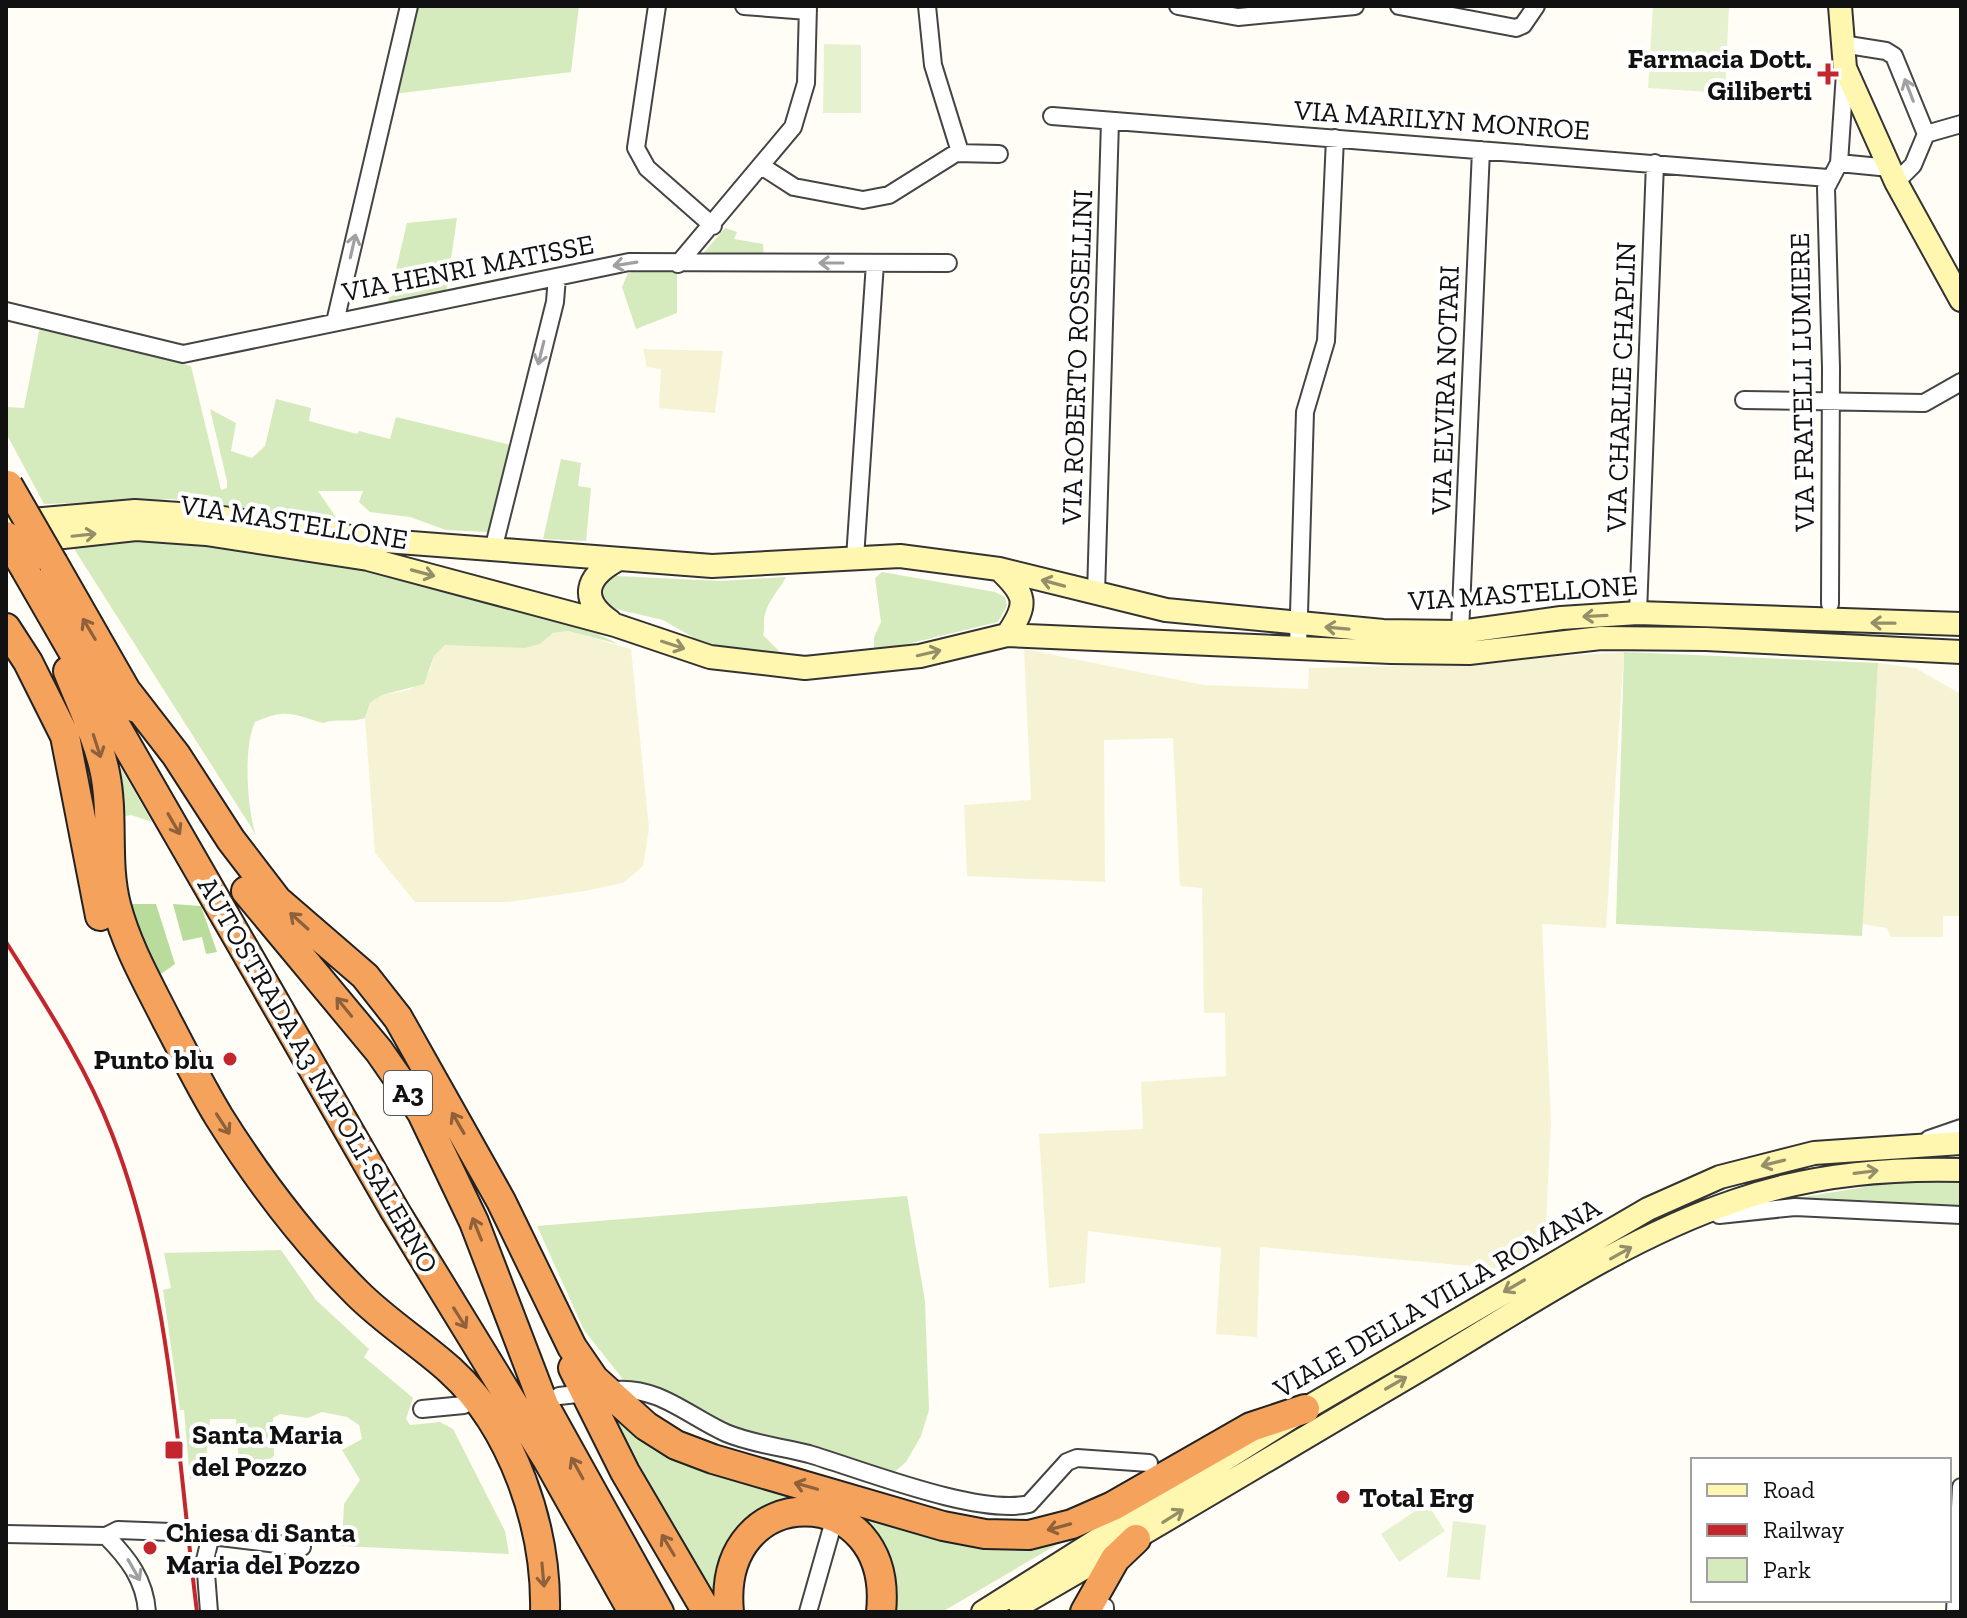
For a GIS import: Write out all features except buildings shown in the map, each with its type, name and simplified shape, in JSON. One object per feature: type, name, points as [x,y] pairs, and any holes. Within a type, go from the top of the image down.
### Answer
[{"type":"highway","name":"AUTOSTRADA A3 NAPOLI-SALERNO","points":[[7,484],[39,567],[403,1224],[540,1448],[631,1612]]},
{"type":"highway","name":"AUTOSTRADA A3 NAPOLI-SALERNO","points":[[6,537],[39,567],[128,693],[186,797],[244,888],[379,1051],[422,1113],[474,1222],[544,1405],[659,1612]]},
{"type":"highway","name":"A3","points":[[39,567],[105,771],[111,827],[103,892],[201,1087],[263,1184],[322,1255],[373,1309],[450,1371],[469,1401],[541,1485],[631,1612]]},
{"type":"highway","points":[[6,628],[42,688],[65,736],[103,892]]},
{"type":"highway","points":[[128,693],[176,755],[231,840],[269,891],[294,917],[365,976],[398,1018],[501,1201],[572,1347],[594,1379],[620,1406],[676,1445],[713,1459],[943,1526],[985,1534],[1029,1535],[1072,1524],[1113,1506],[1251,1427],[1305,1409]]},
{"type":"highway","points":[[533,1267],[594,1412],[707,1612]]},
{"type":"highway","name":"A3","points":[[469,1401],[492,1423],[532,1511],[541,1558],[545,1612]]},
{"type":"highway","points":[[729,1612],[731,1568],[740,1546],[758,1527],[782,1514],[811,1512],[836,1517],[862,1533],[881,1579],[881,1612]]},
{"type":"highway","points":[[1098,1610],[1115,1559],[1136,1539]]},
{"type":"street","points":[[335,322],[409,6]]},
{"type":"street","points":[[657,6],[636,148],[647,168],[713,226]]},
{"type":"street","points":[[678,264],[763,167],[788,135],[802,106],[806,83],[808,8],[744,6]]},
{"type":"street","points":[[927,6],[933,65],[960,152]]},
{"type":"street","points":[[1178,6],[1238,17],[1355,6]]},
{"type":"street","points":[[1399,6],[1516,28],[1523,25],[1536,6]]},
{"type":"street","points":[[1828,178],[1839,163],[1845,68],[1840,6]]},
{"type":"street","points":[[1839,163],[1893,175],[1913,165],[1926,134],[1894,56],[1886,51],[1842,44]]},
{"type":"street","points":[[1845,68],[1893,175],[1961,300]]},
{"type":"street","name":"VIA MARILYN MONROE","points":[[1052,116],[1828,178]]},
{"type":"street","name":"VIA ROBERTO ROSSELLINI","points":[[1096,594],[1110,121]]},
{"type":"street","points":[[1926,134],[1961,124]]},
{"type":"street","points":[[1298,636],[1305,412],[1326,341],[1335,138]]},
{"type":"street","name":"VIA ELVIRA NOTARI","points":[[1460,632],[1481,150]]},
{"type":"street","points":[[763,167],[794,187],[863,200],[889,195],[944,158],[960,152],[999,154]]},
{"type":"street","name":"VIA CHARLIE CHAPLIN","points":[[1638,613],[1655,163]]},
{"type":"street","name":"VIA FRATELLI LUMIERE","points":[[1828,178],[1830,604]]},
{"type":"street","name":"VIA HENRI MATISSE","points":[[6,311],[183,354],[629,262],[948,263]]},
{"type":"street","points":[[855,558],[875,263]]},
{"type":"street","points":[[493,550],[555,302],[557,277]]},
{"type":"street","points":[[1744,400],[1924,403],[1961,382]]},
{"type":"street","name":"VIA MASTELLONE","points":[[6,519],[20,521],[135,511],[209,516],[370,550],[710,657],[805,668],[920,656],[1007,635],[1298,636],[1383,631],[1460,632],[1561,618],[1638,613],[1961,624]]},
{"type":"street","name":"VIA MASTELLONE","points":[[6,537],[27,541],[136,529],[370,550],[493,550],[712,566],[900,556],[999,569],[1166,610],[1298,636],[1469,653],[1601,638],[1706,639],[1961,652]]},
{"type":"street","points":[[615,625],[599,613],[590,592],[597,573],[617,560]]},
{"type":"street","points":[[999,569],[1019,588],[1023,602],[1021,615],[1007,635]]},
{"type":"street","points":[[1914,1144],[1961,1128]]},
{"type":"street","name":"VIALE DELLA VILLA ROMANA","points":[[983,1612],[1305,1409],[1648,1209],[1705,1184],[1814,1153],[1961,1143]]},
{"type":"street","name":"VIALE DELLA VILLA ROMANA","points":[[1009,1612],[1555,1290],[1686,1219],[1735,1200],[1827,1177],[1899,1168],[1961,1170]]},
{"type":"street","name":"VIALE DELLA VILLA ROMANA","points":[[1686,1219],[1767,1207],[1961,1215]]},
{"type":"street","points":[[614,1390],[645,1390],[740,1438],[980,1502],[1018,1507],[1029,1504],[1067,1462],[1077,1458],[1149,1463]]},
{"type":"street","points":[[559,1396],[577,1394]]},
{"type":"street","points":[[422,1409],[469,1401]]},
{"type":"street","points":[[844,1487],[850,1466]]},
{"type":"street","points":[[1955,1612],[1961,1487]]},
{"type":"street","points":[[6,1517],[7,1534],[106,1536],[118,1530],[171,1532]]},
{"type":"street","points":[[808,1612],[833,1524]]},
{"type":"street","points":[[106,1536],[137,1575],[146,1594],[147,1612]]},
{"type":"street","points":[[209,1612],[203,1536],[302,1547]]},
{"type":"shaded area","points":[[643,349],[723,351],[715,413],[659,408],[661,369],[647,367]]},
{"type":"shaded area","points":[[568,631],[631,649],[649,829],[643,866],[623,883],[585,891],[508,902],[415,902],[375,853],[365,718],[370,703],[382,695],[410,690],[430,671],[434,656],[445,645],[540,644],[553,633]]},
{"type":"shaded area","points":[[1024,649],[1204,685],[1308,689],[1309,668],[1432,665],[1624,652],[1606,928],[1542,924],[1551,1122],[1545,1243],[1504,1269],[1260,1247],[1257,1337],[1216,1334],[1221,1248],[1088,1231],[1085,1283],[1049,1288],[1039,1134],[1143,1129],[1141,1082],[1226,1076],[1225,1013],[1204,1013],[1202,888],[1180,886],[1173,738],[1104,740],[1105,882],[967,876],[964,805],[1031,800]]},
{"type":"shaded area","points":[[1878,663],[1915,668],[1961,694],[1961,916],[1943,916],[1943,937],[1891,937],[1887,928],[1862,924]]},
{"type":"green space","points":[[413,6],[579,6],[571,72],[394,94]]},
{"type":"green space","points":[[1653,6],[1729,6],[1725,93],[1648,88]]},
{"type":"green space","points":[[824,44],[861,45],[861,113],[823,113]]},
{"type":"green space","points":[[457,218],[446,293],[387,307],[407,223]]},
{"type":"green space","points":[[725,228],[737,232],[734,239],[763,244],[764,257],[700,257]]},
{"type":"green space","points":[[677,272],[677,313],[636,329],[622,287],[628,273]]},
{"type":"green space","points":[[40,326],[191,366],[221,490],[227,488],[227,481],[210,409],[236,423],[231,451],[252,458],[265,446],[276,399],[311,408],[309,421],[357,434],[359,431],[390,439],[396,417],[511,445],[488,532],[446,530],[410,517],[370,512],[359,502],[363,491],[318,491],[338,520],[172,499],[44,504],[6,433],[6,407],[24,408]]},
{"type":"green space","points":[[561,459],[581,463],[578,486],[591,488],[586,541],[543,539]]},
{"type":"green space","points":[[99,540],[208,545],[369,570],[573,625],[618,644],[568,631],[553,633],[540,644],[525,648],[445,645],[434,656],[424,684],[382,695],[370,703],[365,718],[323,723],[282,714],[255,722],[249,747],[248,778],[250,810],[256,835],[71,544]]},
{"type":"green space","points":[[882,572],[995,592],[1005,597],[1007,606],[998,622],[874,652],[874,637],[881,622],[875,578]]},
{"type":"green space","points":[[786,577],[764,616],[763,635],[781,653],[721,646],[696,639],[663,620],[616,609],[603,601],[600,593],[607,578],[721,581]]},
{"type":"green space","points":[[1624,652],[1878,663],[1862,936],[1616,924]]},
{"type":"green space","points":[[117,766],[152,822],[131,815],[120,817]]},
{"type":"green space","points":[[128,904],[156,904],[175,964],[158,976],[137,935]]},
{"type":"green space","points":[[173,904],[201,906],[217,952],[206,954],[202,937],[183,941]]},
{"type":"green space","points":[[1961,1180],[1961,1208],[1791,1199],[1896,1182]]},
{"type":"green space","points":[[907,1196],[925,1301],[929,1410],[921,1436],[906,1462],[891,1475],[755,1440],[722,1427],[670,1395],[626,1383],[584,1330],[537,1226]]},
{"type":"green space","points":[[281,1250],[316,1300],[369,1349],[364,1357],[413,1398],[406,1419],[410,1425],[440,1422],[453,1429],[505,1531],[509,1554],[342,1546],[344,1504],[360,1480],[342,1450],[362,1439],[359,1425],[347,1417],[322,1412],[308,1418],[280,1414],[273,1418],[274,1456],[262,1463],[239,1464],[236,1419],[210,1419],[206,1461],[190,1480],[184,1410],[180,1410],[163,1290],[171,1288],[164,1253]]},
{"type":"green space","points":[[599,1404],[641,1429],[870,1508],[1075,1534],[942,1612],[885,1612],[878,1545],[780,1507],[721,1612]]},
{"type":"green space","points":[[1427,1503],[1445,1531],[1399,1562],[1381,1534]]},
{"type":"green space","points":[[1453,1521],[1486,1525],[1480,1580],[1447,1577]]},
{"type":"tunnel","points":[[171,1532],[197,1534]]},
{"type":"railway","points":[[6,942],[90,1084],[132,1191],[160,1310],[197,1612]]},
{"type":"place","name":"Farmacia Dott. Giliberti","points":[[1828,74]]},
{"type":"place","name":"Punto blu","points":[[230,1059]]},
{"type":"place","name":"Santa Maria del Pozzo","points":[[174,1450]]},
{"type":"place","name":"Total Erg","points":[[1343,1497]]},
{"type":"place","name":"Chiesa di Santa Maria del Pozzo","points":[[150,1548]]}]
